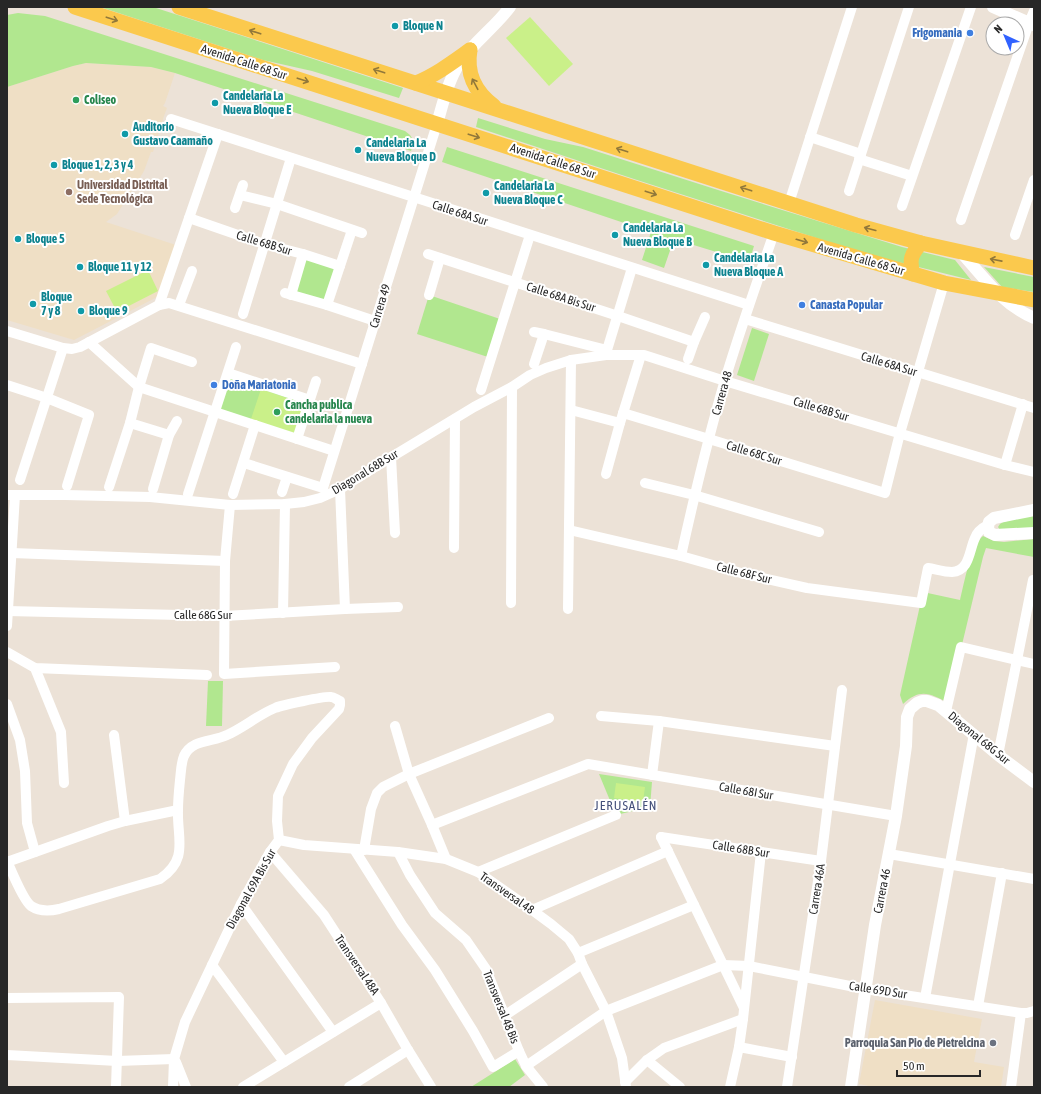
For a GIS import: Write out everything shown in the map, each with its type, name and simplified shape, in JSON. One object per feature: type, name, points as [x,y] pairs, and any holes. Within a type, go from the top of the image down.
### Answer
[{"type":"main road","name":"Avenida Calle 68 Sur","points":[[75,7],[774,233],[944,283],[1034,300]]},
{"type":"main road","points":[[179,7],[856,225],[921,243],[1034,268]]},
{"type":"main road","points":[[416,83],[428,79],[470,50]]},
{"type":"main road","points":[[470,50],[470,68],[474,85],[482,96],[500,110]]},
{"type":"main road","points":[[913,274],[911,266],[912,257],[915,250],[921,243]]},
{"type":"street","points":[[789,203],[852,7]]},
{"type":"street","points":[[849,191],[909,7]]},
{"type":"street","points":[[902,206],[971,7]]},
{"type":"street","points":[[993,7],[1031,24]]},
{"type":"street","points":[[437,124],[446,93],[456,70],[470,50],[510,9]]},
{"type":"street","points":[[961,220],[1031,24],[1034,11]]},
{"type":"street","name":"Calle 68A Sur","points":[[172,119],[749,305]]},
{"type":"street","name":"Carrera 49","points":[[287,477],[323,488],[437,124]]},
{"type":"street","points":[[159,305],[218,134]]},
{"type":"street","points":[[810,137],[912,176]]},
{"type":"street","points":[[243,314],[291,158]]},
{"type":"street","points":[[1015,235],[1034,180]]},
{"type":"street","points":[[235,208],[243,185]]},
{"type":"street","points":[[240,195],[277,204],[362,233]]},
{"type":"street","name":"Calle 68B Sur","points":[[189,218],[264,244],[303,254],[340,266]]},
{"type":"street","points":[[327,305],[352,230]]},
{"type":"street","name":"Carrera 48","points":[[681,556],[694,495],[725,381],[774,233]]},
{"type":"street","points":[[481,390],[530,235]]},
{"type":"street","points":[[961,252],[998,294],[1024,314],[1034,318]]},
{"type":"street","points":[[303,254],[288,294],[375,321]]},
{"type":"street","name":"Calle 68A Bis Sur","points":[[428,254],[694,342]]},
{"type":"street","points":[[428,295],[440,258]]},
{"type":"street","points":[[606,353],[632,268]]},
{"type":"street","points":[[179,305],[192,271]]},
{"type":"street","points":[[900,433],[944,283]]},
{"type":"street","points":[[7,331],[62,348],[72,349],[80,347],[159,305],[169,303],[362,364]]},
{"type":"street","points":[[688,359],[705,317]]},
{"type":"street","name":"Calle 68A Sur","points":[[745,319],[1034,408]]},
{"type":"street","name":"Calle 68B Sur","points":[[534,364],[539,333],[606,353],[651,357],[725,381],[1034,472]]},
{"type":"street","points":[[89,342],[139,387],[334,451]]},
{"type":"street","points":[[188,494],[236,347]]},
{"type":"street","points":[[20,480],[62,348]]},
{"type":"street","points":[[109,487],[130,423],[151,348],[192,362]]},
{"type":"street","name":"Diagonal 68B Sur","points":[[11,495],[150,497],[230,505],[285,504],[309,501],[340,490],[391,457],[530,375],[571,360],[606,353]]},
{"type":"street","points":[[606,474],[641,355]]},
{"type":"street","points":[[568,609],[571,360]]},
{"type":"street","points":[[228,373],[310,400]]},
{"type":"street","points":[[296,439],[316,381]]},
{"type":"street","points":[[7,386],[47,398],[90,415],[67,486]]},
{"type":"street","points":[[511,603],[512,387]]},
{"type":"street","points":[[1005,464],[1024,404]]},
{"type":"street","name":"Calle 68C Sur","points":[[571,410],[622,418],[709,439],[884,494],[900,433]]},
{"type":"street","points":[[454,548],[455,419]]},
{"type":"street","points":[[153,489],[169,435],[176,421]]},
{"type":"street","points":[[130,423],[169,435]]},
{"type":"street","points":[[233,494],[255,425]]},
{"type":"street","points":[[391,457],[395,533]]},
{"type":"street","points":[[244,463],[287,477],[282,492]]},
{"type":"street","points":[[645,483],[694,495],[819,532]]},
{"type":"street","points":[[340,490],[345,609]]},
{"type":"street","points":[[7,626],[11,495]]},
{"type":"street","points":[[283,613],[285,504]]},
{"type":"street","points":[[230,505],[225,561],[224,674],[335,667]]},
{"type":"street","points":[[1034,510],[995,517],[988,525],[988,530],[995,535],[1034,533]]},
{"type":"street","name":"Calle 68F Sur","points":[[569,530],[681,556],[741,573],[807,588],[921,603],[928,568],[953,572],[961,569],[966,564],[975,537],[988,525]]},
{"type":"street","points":[[10,559],[225,561]]},
{"type":"street","points":[[998,755],[1033,580]]},
{"type":"street","name":"Calle 68G Sur","points":[[7,611],[224,616],[398,607]]},
{"type":"street","points":[[946,711],[961,647],[1034,664]]},
{"type":"street","points":[[7,652],[35,668],[207,675]]},
{"type":"street","points":[[35,668],[60,732],[64,782]]},
{"type":"street","name":"Carrera 46A","points":[[787,1087],[821,861],[842,690]]},
{"type":"street","name":"Diagonal 69A Bis Sur","points":[[173,1087],[174,1059],[185,1022],[241,904],[270,852],[279,840],[276,821],[278,796],[293,764],[312,738],[339,709],[340,701],[333,697],[321,698],[275,708],[226,736],[204,741],[191,747],[184,755],[181,764],[178,810]]},
{"type":"street","name":"Diagonal 68G Sur","points":[[922,701],[938,704],[998,755],[1034,782]]},
{"type":"street","name":"Carrera 46","points":[[851,1087],[875,925],[896,816],[906,746],[907,717],[910,709],[922,701]]},
{"type":"street","points":[[7,704],[20,740],[25,772],[27,823],[35,852]]},
{"type":"street","points":[[601,716],[659,721],[835,746]]},
{"type":"street","points":[[519,1051],[493,1067],[473,1031],[435,970],[402,925],[359,850],[377,792],[383,787],[409,774],[550,718]]},
{"type":"street","points":[[652,775],[659,721]]},
{"type":"street","points":[[395,726],[409,774],[446,859]]},
{"type":"street","points":[[925,998],[974,734]]},
{"type":"street","points":[[114,735],[125,821]]},
{"type":"street","name":"Calle 68I Sur","points":[[432,825],[588,764],[896,816]]},
{"type":"street","points":[[178,810],[180,850],[173,868],[167,874],[155,881],[59,909],[50,911],[40,910],[30,906],[7,862],[125,821],[178,810]]},
{"type":"street","points":[[478,872],[616,815]]},
{"type":"street","name":"Calle 68B Sur","points":[[668,851],[661,837],[821,861]]},
{"type":"street","name":"Transversal 48","points":[[279,840],[304,845],[398,852],[446,859],[478,872],[532,910],[569,939],[578,953],[606,1011],[622,1058],[625,1085]]},
{"type":"street","points":[[532,910],[668,851],[744,1008]]},
{"type":"street","name":"Transversal 48A","points":[[270,852],[324,915],[382,1003],[408,1050],[431,1087]]},
{"type":"street","name":"Transversal 48 Bis","points":[[398,852],[410,875],[435,913],[466,940],[486,970],[526,1066],[542,1087]]},
{"type":"street","points":[[730,1087],[739,1047],[743,1019],[761,852]]},
{"type":"street","points":[[889,854],[1034,878]]},
{"type":"street","points":[[978,1006],[1002,873]]},
{"type":"street","points":[[241,904],[333,1032]]},
{"type":"street","points":[[578,953],[694,905]]},
{"type":"street","points":[[504,1016],[582,964]]},
{"type":"street","points":[[212,965],[284,1062]]},
{"type":"street","points":[[526,1066],[606,1011],[723,965]]},
{"type":"street","name":"Calle 69D Sur","points":[[723,965],[749,966],[865,989],[978,1006],[1027,1013],[1034,1011]]},
{"type":"street","points":[[7,998],[119,997],[116,1087]]},
{"type":"street","points":[[243,1087],[382,1003]]},
{"type":"street","points":[[1011,1087],[1021,1012]]},
{"type":"street","points":[[625,1085],[647,1060],[664,1048],[743,1019]]},
{"type":"street","points":[[739,1047],[792,1057]]},
{"type":"street","points":[[349,1087],[408,1050]]},
{"type":"street","points":[[7,1055],[117,1061],[174,1059],[186,1087]]},
{"type":"street","points":[[647,1060],[680,1087]]},
{"type":"shaded area","name":"Universidad Distrital Sede Tecnológica","points":[[86,63],[151,67],[175,73],[163,106],[167,108],[153,152],[151,152],[144,171],[117,214],[106,222],[176,245],[159,296],[74,340],[7,320],[7,87]]},
{"type":"shaded area","points":[[875,1000],[982,1019],[974,1062],[1004,1067],[1001,1087],[874,1087],[859,1084]]},
{"type":"green space","points":[[100,7],[153,7],[403,88],[399,98],[312,71],[263,60]]},
{"type":"green space","points":[[18,13],[45,16],[405,131],[414,141],[411,151],[175,73],[151,67],[86,63],[7,87],[7,15]]},
{"type":"green space","points":[[530,17],[573,64],[549,86],[506,38]]},
{"type":"green space","points":[[478,118],[545,139],[583,147],[902,247],[955,260],[971,280],[866,254],[634,179],[476,127]]},
{"type":"green space","points":[[447,147],[754,246],[749,262],[674,239],[664,268],[642,260],[651,232],[442,162]]},
{"type":"green space","points":[[303,254],[340,266],[327,305],[291,295]]},
{"type":"green space","points":[[984,267],[1034,277],[1034,292],[1002,287]]},
{"type":"green space","points":[[148,270],[158,291],[117,312],[106,291]]},
{"type":"green space","points":[[429,295],[503,320],[491,358],[417,334]]},
{"type":"green space","points":[[752,328],[769,334],[754,381],[737,375]]},
{"type":"green space","points":[[229,376],[306,402],[295,436],[217,410]]},
{"type":"green space","name":"Cancha publica candelaria la nueva","points":[[261,389],[304,404],[294,433],[251,419]]},
{"type":"green space","points":[[1034,515],[1034,528],[1000,530],[998,527],[1003,522]]},
{"type":"green space","points":[[983,536],[994,541],[1004,542],[1034,539],[1034,557],[986,548],[948,703],[930,695],[920,694],[909,699],[903,704],[900,695],[923,592],[960,600],[972,556],[975,548]]},
{"type":"green space","points":[[208,681],[223,681],[222,726],[206,726]]},
{"type":"green space","points":[[599,774],[652,782],[650,807],[616,815]]},
{"type":"green space","points":[[616,783],[645,787],[643,802],[614,798]]},
{"type":"green space","points":[[515,1059],[525,1075],[509,1087],[471,1087]]},
{"type":"place","name":"Bloque N","points":[[395,26]]},
{"type":"place","name":"Frigomania","points":[[970,33]]},
{"type":"place","name":"Coliseo","points":[[76,100]]},
{"type":"place","name":"Candelaria La Nueva Bloque E","points":[[215,103]]},
{"type":"place","name":"Auditorio Gustavo Caamaño","points":[[125,134]]},
{"type":"place","name":"Candelaria La Nueva Bloque D","points":[[358,150]]},
{"type":"place","name":"Bloque 1, 2, 3 y 4","points":[[54,165]]},
{"type":"place","name":"Universidad Distrital Sede Tecnológica","points":[[69,192]]},
{"type":"place","name":"Candelaria La Nueva Bloque C","points":[[486,193]]},
{"type":"place","name":"Candelaria La Nueva Bloque B","points":[[615,235]]},
{"type":"place","name":"Bloque 5","points":[[18,239]]},
{"type":"place","name":"Candelaria La Nueva Bloque A","points":[[706,265]]},
{"type":"place","name":"Bloque 11 y 12","points":[[80,267]]},
{"type":"place","name":"Bloque 7 y 8","points":[[33,304]]},
{"type":"place","name":"Canasta Popular","points":[[802,305]]},
{"type":"place","name":"Bloque 9","points":[[81,311]]},
{"type":"place","name":"Doña Mariatonia","points":[[214,385]]},
{"type":"place","name":"Cancha publica candelaria la nueva","points":[[277,412]]},
{"type":"place","name":"Parroquia San Pio de Pietrelcina","points":[[993,1043]]},
{"type":"district","name":"JERUSALÉN","points":[[626,805]]}]
